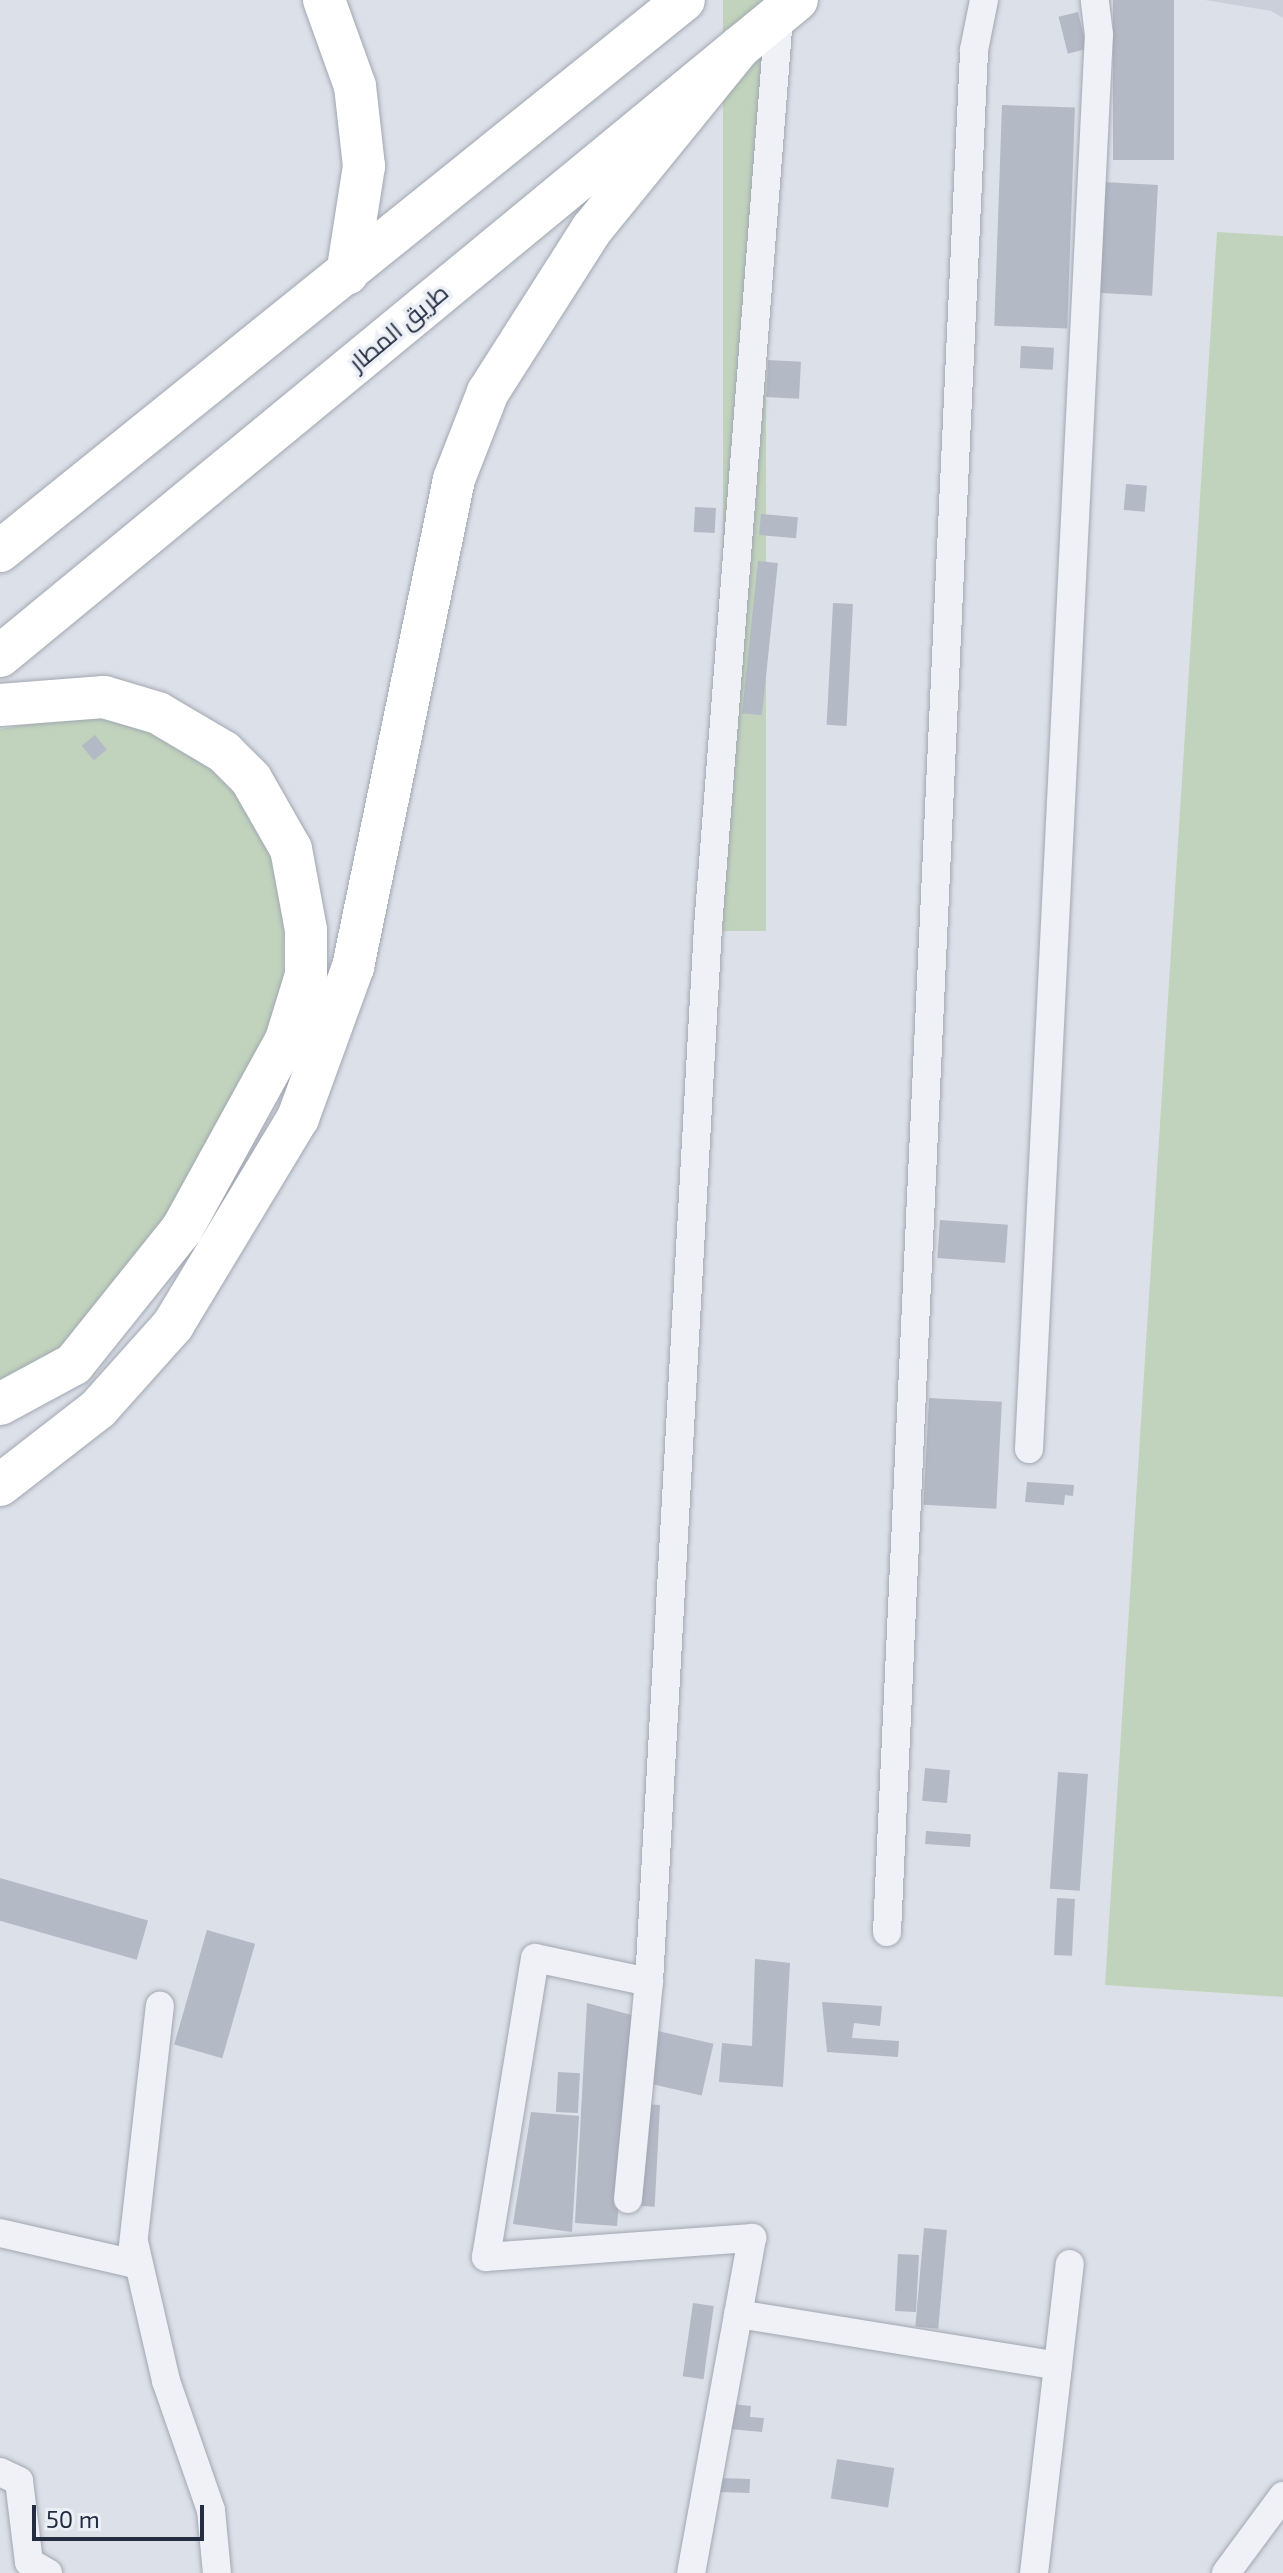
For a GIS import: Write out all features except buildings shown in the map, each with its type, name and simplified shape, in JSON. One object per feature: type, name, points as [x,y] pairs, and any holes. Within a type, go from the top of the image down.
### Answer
[{"type":"highway","points":[[324,0],[355,86],[364,166],[347,274]]},
{"type":"highway","points":[[0,551],[684,0]]},
{"type":"highway","name":"طريق المطار","points":[[0,656],[788,8]]},
{"type":"highway","points":[[0,1485],[98,1409],[173,1325],[298,1118],[353,967],[454,479],[488,392],[592,229],[740,47]]},
{"type":"highway","points":[[0,705],[104,697],[158,713],[224,752],[251,779],[291,849],[306,930],[306,975],[286,1040],[182,1229],[74,1364],[0,1404]]},
{"type":"street","points":[[887,1932],[974,50],[984,0]]},
{"type":"street","points":[[1029,1449],[1099,35],[1095,0]]},
{"type":"street","points":[[628,2199],[649,1982],[708,927],[788,8]]},
{"type":"street","points":[[649,1982],[535,1958],[486,2257],[752,2238],[691,2573]]},
{"type":"street","points":[[0,2233],[131,2263],[160,2006]]},
{"type":"street","points":[[133,2241],[166,2381],[211,2510],[217,2573]]},
{"type":"street","points":[[1034,2573],[1070,2264]]},
{"type":"street","points":[[738,2314],[1058,2366]]},
{"type":"street","points":[[0,2472],[19,2481],[29,2562],[48,2573]]},
{"type":"street","points":[[1226,2573],[1283,2496]]},
{"type":"shaded area","points":[[1205,0],[1283,0],[1283,18],[1271,11]]},
{"type":"green space","points":[[723,0],[766,0],[766,931],[723,931]]},
{"type":"green space","points":[[1217,232],[1283,236],[1283,1997],[1105,1985]]},
{"type":"green space","points":[[75,717],[129,721],[212,763],[244,800],[273,847],[284,909],[283,985],[266,1036],[170,1217],[60,1350],[0,1390],[0,729]]}]
